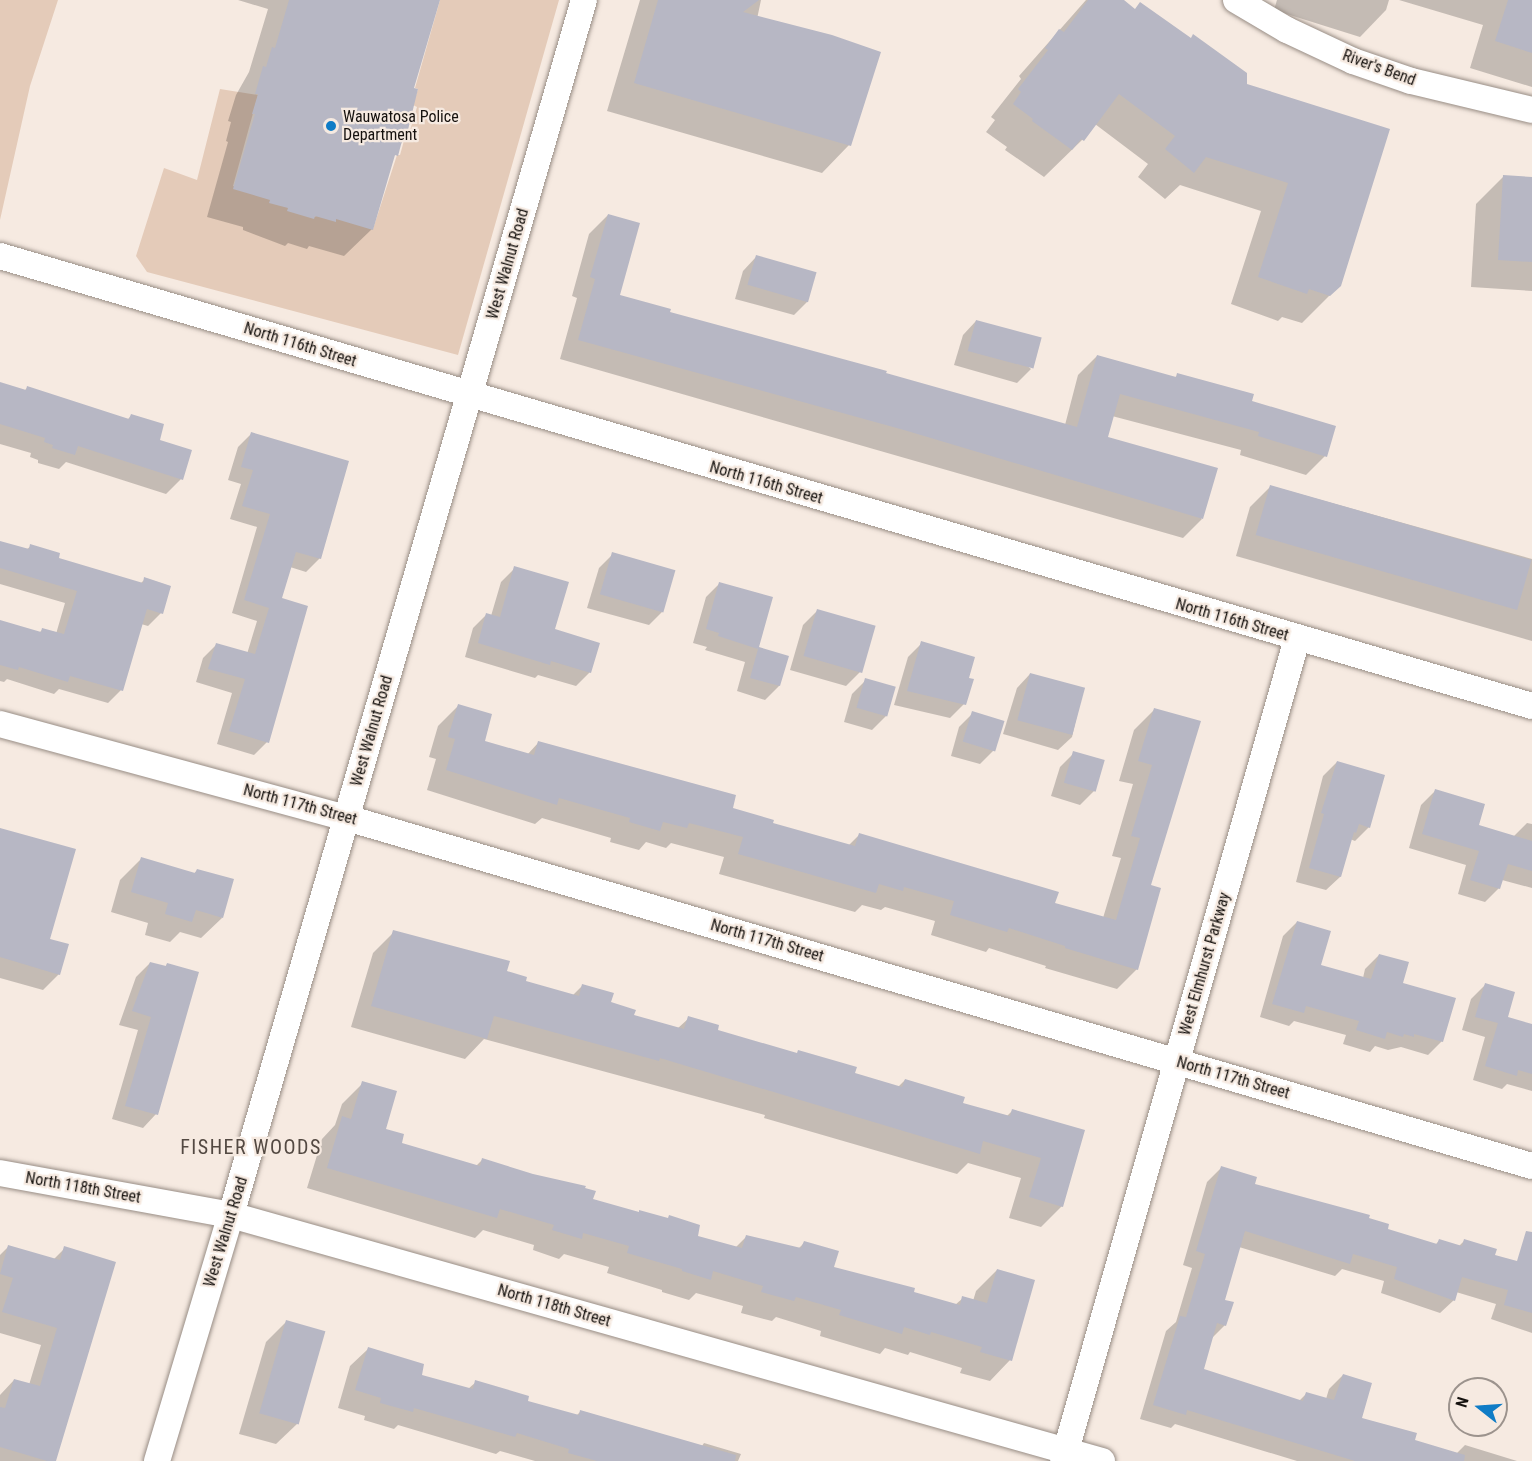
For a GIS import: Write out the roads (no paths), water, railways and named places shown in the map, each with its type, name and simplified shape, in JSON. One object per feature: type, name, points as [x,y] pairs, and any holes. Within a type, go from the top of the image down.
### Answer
[{"type":"street","name":"West Walnut Road","points":[[157,1461],[231,1215],[584,0]]},
{"type":"street","name":"River's Bend","points":[[1236,0],[1287,30],[1353,61],[1411,81],[1532,110]]},
{"type":"street","name":"North 116th Street","points":[[0,256],[470,396],[1532,706]]},
{"type":"street","name":"West Elmhurst Parkway","points":[[1065,1456],[1298,639]]},
{"type":"street","name":"North 117th Street","points":[[0,724],[347,818],[1532,1166]]},
{"type":"street","name":"North 118th Street","points":[[0,1173],[231,1215],[1065,1456],[1102,1461]]},
{"type":"place","name":"Wauwatosa Police Department","points":[[331,126]]},
{"type":"district","name":"FISHER WOODS","points":[[251,1147]]}]
